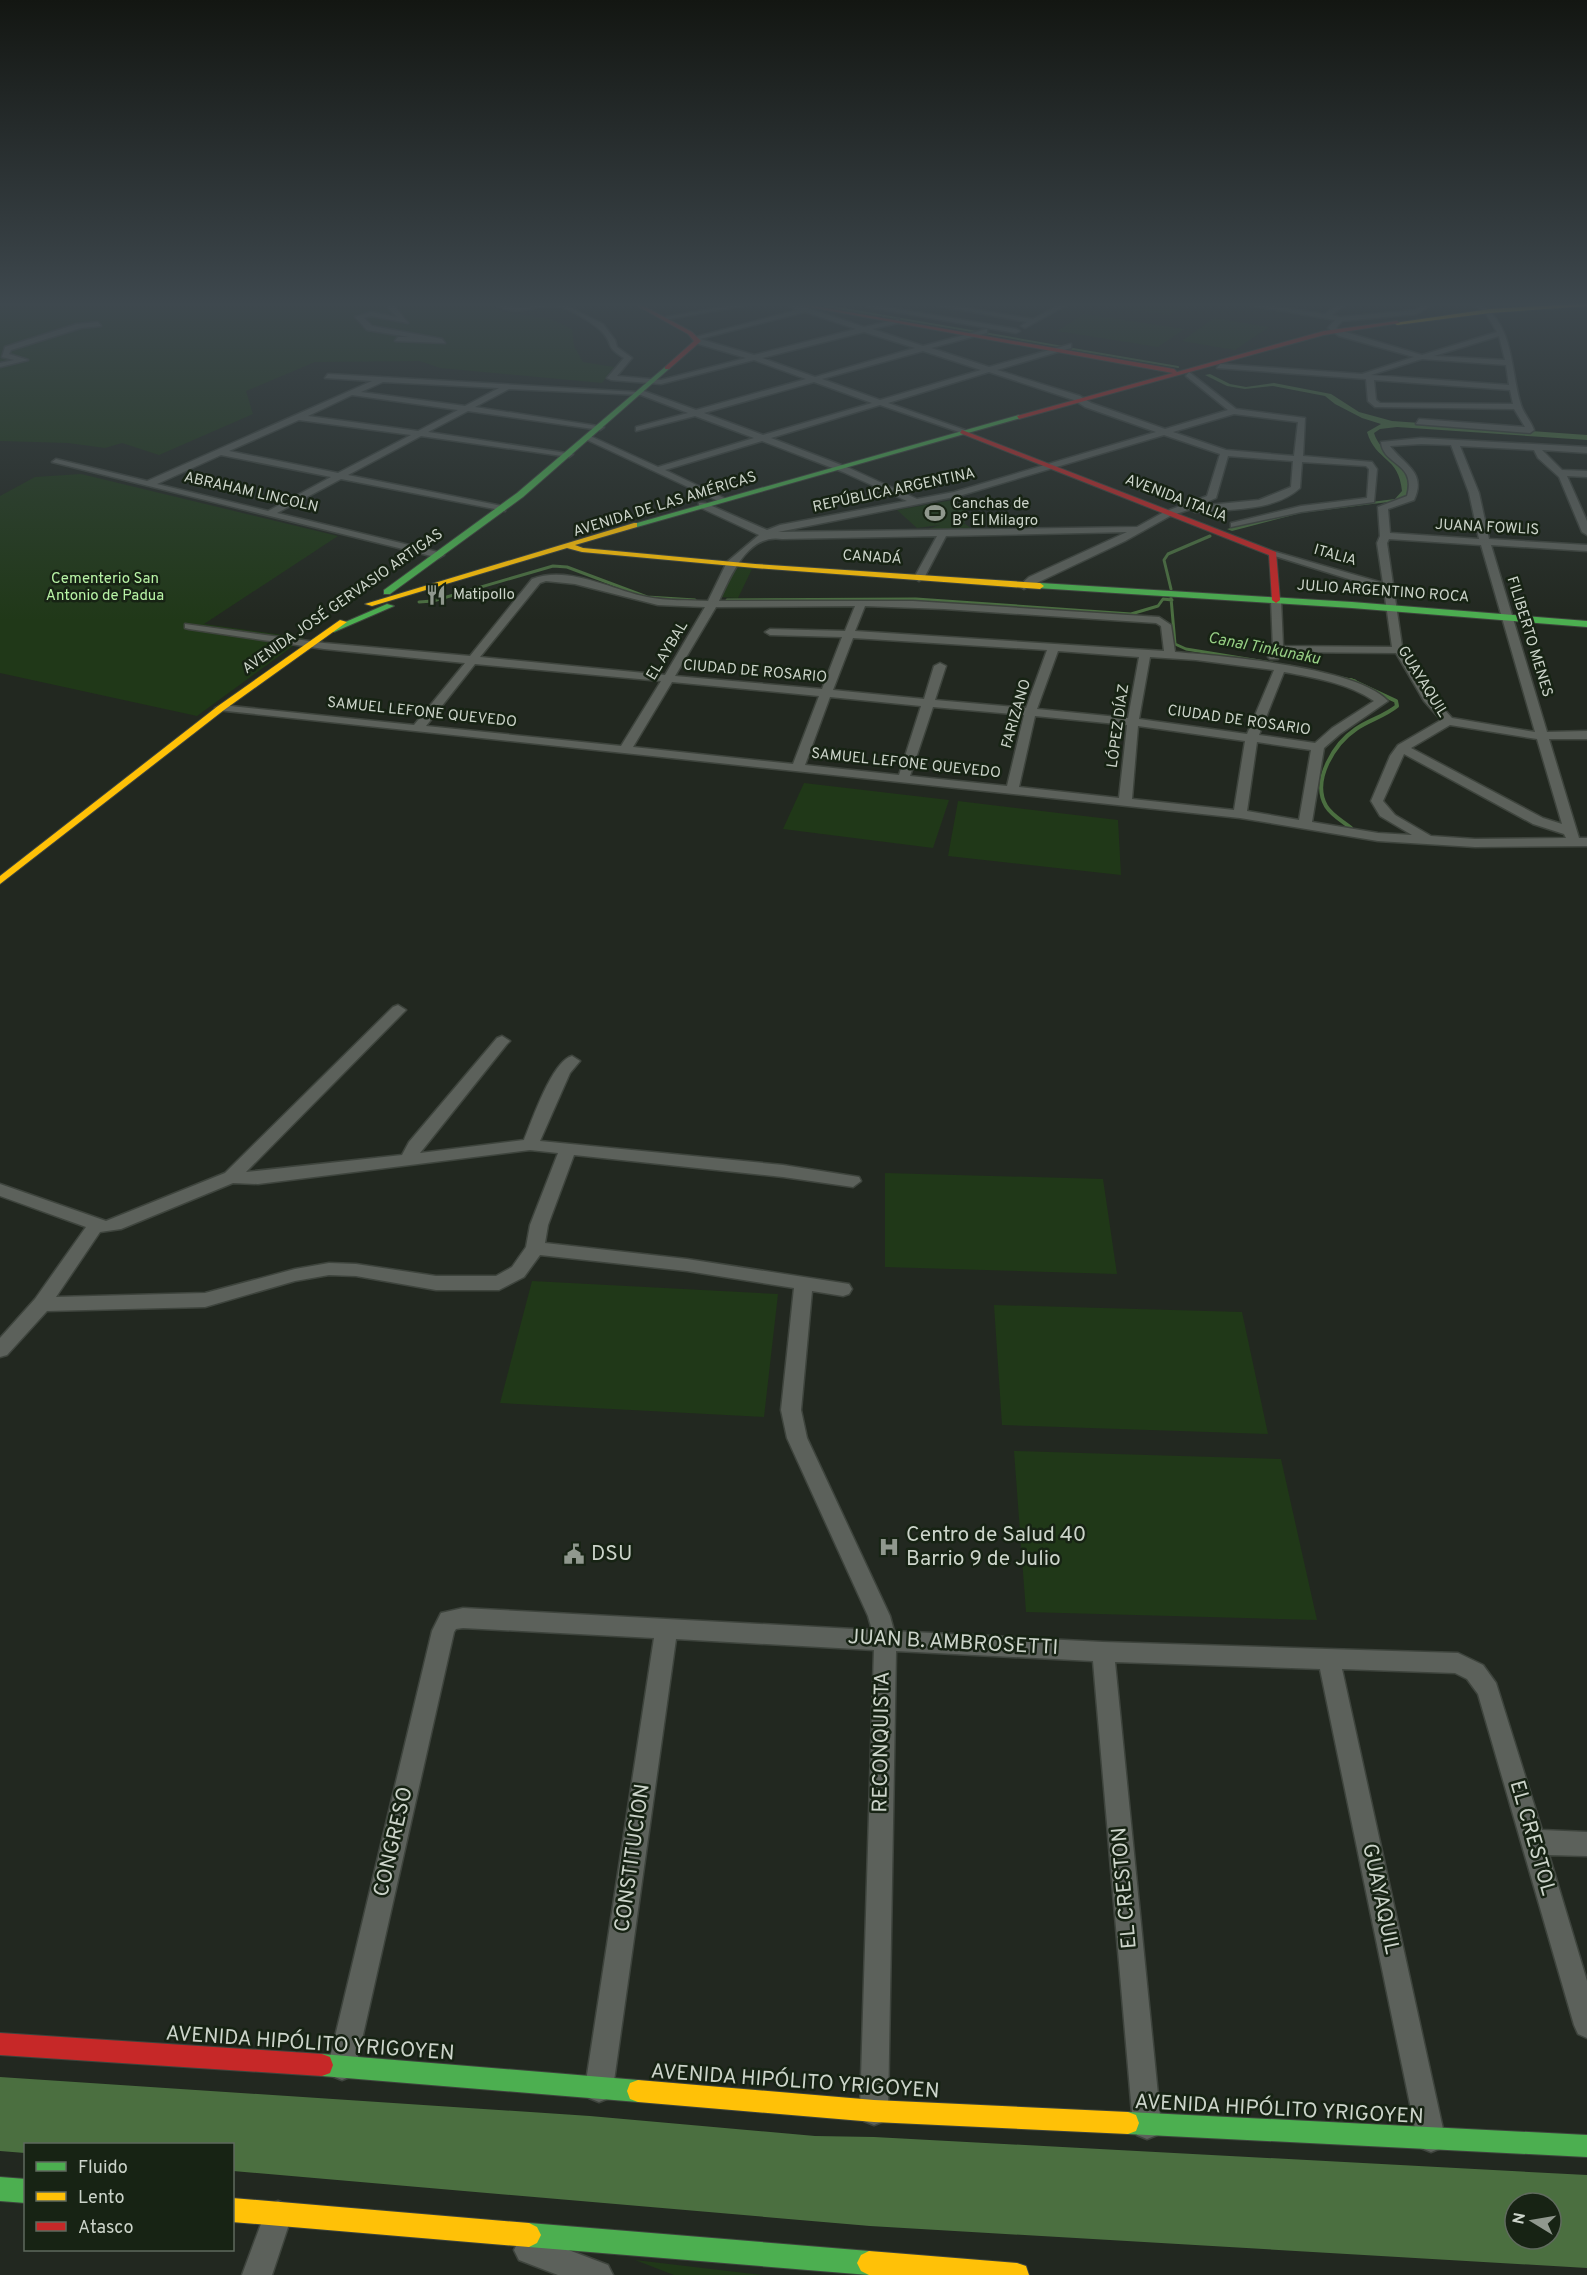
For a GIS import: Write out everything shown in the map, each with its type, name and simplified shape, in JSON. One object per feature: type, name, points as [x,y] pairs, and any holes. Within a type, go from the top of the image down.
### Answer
[{"type":"main road","name":"AVENIDA JOSÉ GERVASIO ARTIGAS","points":[[0,881],[221,708],[502,509],[621,409]]},
{"type":"main road","name":"AVENIDA DE LAS AMÉRICAS","points":[[331,630],[380,609],[711,504],[1057,409]]},
{"type":"main road","name":"AVENIDA ITALIA","points":[[967,434],[1273,554]]},
{"type":"main road","name":"AVENIDA DE LAS AMÉRICAS","points":[[369,604],[571,547]]},
{"type":"main road","name":"CANADÁ","points":[[571,547],[731,564],[1024,586],[1177,594]]},
{"type":"main road","points":[[1273,554],[1276,600]]},
{"type":"main road","name":"JULIO ARGENTINO ROCA","points":[[1177,594],[1587,624]]},
{"type":"main road","name":"AVENIDA HIPÓLITO YRIGOYEN","points":[[0,2044],[342,2066],[874,2111],[1587,2146]]},
{"type":"main road","points":[[0,2189],[24,2191]]},
{"type":"main road","points":[[234,2210],[472,2229],[849,2269],[1017,2275]]},
{"type":"street","points":[[147,485],[316,409]]},
{"type":"street","points":[[272,512],[469,409]]},
{"type":"street","points":[[470,409],[600,427]]},
{"type":"street","points":[[688,409],[841,468],[917,502]]},
{"type":"street","points":[[639,429],[713,409]]},
{"type":"street","points":[[657,470],[862,409]]},
{"type":"street","name":"AVENIDA ITALIA","points":[[900,409],[967,434]]},
{"type":"street","points":[[1103,409],[1225,453],[1341,460],[1369,464],[1372,469],[1371,501],[1301,509],[1234,525]]},
{"type":"street","points":[[1419,422],[1529,431],[1531,428],[1518,409]]},
{"type":"street","points":[[1182,509],[1252,505],[1289,492],[1297,483],[1302,420],[1234,411]]},
{"type":"street","name":"REPÚBLICA ARGENTINA","points":[[765,534],[780,528],[917,502],[1050,467],[1234,411]]},
{"type":"street","points":[[299,417],[569,454]]},
{"type":"street","points":[[587,438],[657,470],[765,534],[1136,529]]},
{"type":"street","name":"GUAYAQUIL","points":[[1402,748],[1448,721],[1430,701],[1400,650],[1382,543],[1385,536],[1383,507],[1408,500],[1414,491],[1410,469],[1385,448],[1385,443],[1412,441],[1455,444]]},
{"type":"street","points":[[1455,444],[1587,450]]},
{"type":"street","name":"FILIBERTO MENES","points":[[1455,444],[1474,493],[1485,543],[1543,737],[1580,840]]},
{"type":"street","points":[[1536,446],[1541,456],[1561,473],[1587,532]]},
{"type":"street","points":[[221,452],[502,509]]},
{"type":"street","points":[[1341,460],[1343,455],[1358,452]]},
{"type":"street","points":[[1024,586],[1033,579],[1122,539],[1136,529],[1167,514],[1211,498],[1225,453]]},
{"type":"street","name":"ABRAHAM LINCOLN","points":[[56,462],[147,485],[272,512],[440,555]]},
{"type":"street","points":[[1561,473],[1587,474]]},
{"type":"street","points":[[1573,502],[1587,502]]},
{"type":"street","points":[[919,578],[943,533]]},
{"type":"street","name":"EL AYBAL","points":[[625,750],[712,604],[731,564],[749,545],[765,534]]},
{"type":"street","name":"JUANA FOWLIS","points":[[1385,536],[1587,548]]},
{"type":"street","name":"ITALIA","points":[[1273,554],[1389,588]]},
{"type":"street","points":[[417,729],[542,576],[560,576],[640,600],[712,604],[937,605],[1159,620],[1166,625],[1170,653]]},
{"type":"street","points":[[1240,814],[1252,737],[1277,658],[1276,600]]},
{"type":"street","points":[[797,769],[861,603]]},
{"type":"street","name":"CIUDAD DE ROSARIO","points":[[189,626],[309,644],[668,680],[1133,722],[1318,747]]},
{"type":"street","points":[[770,632],[1054,646],[1145,654],[1277,658],[1400,650]]},
{"type":"street","name":"FARIZANO","points":[[1012,791],[1030,713],[1054,646]]},
{"type":"street","name":"LÓPEZ DÍAZ","points":[[1125,802],[1133,722],[1145,654]]},
{"type":"street","points":[[1277,658],[1368,692],[1382,701],[1336,731],[1318,747],[1305,824]]},
{"type":"street","points":[[903,780],[940,666]]},
{"type":"street","name":"SAMUEL LEFONE QUEVEDO","points":[[221,708],[1240,814],[1378,837],[1475,843],[1580,840]]},
{"type":"street","points":[[1448,721],[1543,737],[1587,735]]},
{"type":"street","points":[[1429,840],[1389,817],[1378,805],[1396,756],[1402,748],[1538,821],[1580,840]]},
{"type":"street","points":[[231,1177],[240,1165],[398,1010]]},
{"type":"street","points":[[408,1159],[415,1146],[502,1041]]},
{"type":"street","points":[[530,1145],[563,1071],[572,1061]]},
{"type":"street","points":[[0,1190],[96,1225],[115,1225],[231,1177],[258,1178],[530,1145],[783,1171],[853,1181]]},
{"type":"street","points":[[42,1304],[206,1300],[295,1275],[329,1269],[436,1283],[499,1283],[518,1272],[535,1248],[539,1225],[568,1149]]},
{"type":"street","points":[[0,1350],[42,1304],[96,1225]]},
{"type":"street","points":[[535,1248],[687,1264],[843,1289]]},
{"type":"street","name":"RECONQUISTA","points":[[804,1284],[791,1410],[793,1424],[797,1438],[879,1616],[885,1638],[874,2111]]},
{"type":"street","name":"JUAN B. AMBROSETTI","points":[[449,1620],[464,1618],[885,1638],[1103,1652],[1458,1663]]},
{"type":"street","name":"CONGRESO","points":[[342,2066],[442,1631],[449,1620]]},
{"type":"street","name":"CONSTITUCION","points":[[599,2088],[667,1628]]},
{"type":"street","name":"EL CRESTON","points":[[1103,1652],[1147,2125]]},
{"type":"street","name":"GUAYAQUIL","points":[[1329,1659],[1431,2138]]},
{"type":"street","name":"EL CRESTOL","points":[[1458,1663],[1475,1672],[1488,1690],[1587,2025]]},
{"type":"street","points":[[1533,1842],[1587,1845]]},
{"type":"street","points":[[257,2275],[278,2215]]},
{"type":"street","points":[[472,2229],[598,2275]]},
{"type":"green space","points":[[0,409],[252,409],[253,414],[159,455],[122,443],[105,448],[68,443],[0,441]]},
{"type":"green space","name":"Cementerio San Antonio de Padua","points":[[81,474],[338,536],[204,624],[304,638],[197,716],[0,673],[0,496],[35,477]]},
{"type":"green space","name":"Canchas de B° El Milagro","points":[[953,500],[972,515],[964,516],[965,523],[953,525],[965,524],[971,528],[924,530],[940,525],[917,528],[897,510]]},
{"type":"green space","points":[[733,567],[752,569],[738,598],[719,597]]},
{"type":"green space","points":[[804,783],[949,800],[933,848],[783,829]]},
{"type":"green space","points":[[958,801],[1118,820],[1121,875],[948,856]]},
{"type":"green space","points":[[885,1173],[1103,1179],[1117,1274],[885,1267]]},
{"type":"green space","points":[[532,1281],[778,1294],[764,1417],[500,1403]]},
{"type":"green space","points":[[994,1305],[1242,1312],[1268,1434],[1002,1425]]},
{"type":"green space","points":[[1014,1451],[1281,1459],[1317,1620],[1026,1612]]},
{"type":"green space","points":[[635,2260],[762,2275],[674,2275]]},
{"type":"shaded area","points":[[1345,409],[1355,409],[1392,421],[1587,435],[1587,440],[1397,427],[1380,429],[1374,433],[1378,442],[1405,472],[1408,480],[1408,490],[1404,500],[1301,513],[1232,531],[1227,529],[1298,511],[1395,499],[1402,491],[1397,471],[1376,449],[1367,432],[1381,424]]},
{"type":"shaded area","points":[[0,2077],[590,2116],[815,2136],[874,2137],[1587,2175],[1587,2268],[870,2226],[234,2171],[234,2143],[24,2143],[24,2153],[0,2151]]},
{"type":"waterway","name":"Canal Tinkunaku","points":[[1171,589],[1164,560],[1168,554],[1210,536]]},
{"type":"waterway","points":[[419,602],[433,601],[553,566],[567,567],[647,597],[695,600]]},
{"type":"waterway","points":[[727,600],[916,599],[1131,614],[1158,606],[1163,599],[1171,600]]},
{"type":"waterway","name":"Canal Tinkunaku","points":[[1171,600],[1175,644],[1186,649],[1272,663]]},
{"type":"waterway","name":"Canal Tinkunaku","points":[[1289,666],[1351,680]]},
{"type":"waterway","name":"Canal Tinkunaku","points":[[1351,680],[1396,701],[1397,706],[1348,735],[1333,753],[1323,774],[1322,796],[1328,810],[1351,828]]},
{"type":"traffic: fast","points":[[387,592],[520,495],[619,409]]},
{"type":"traffic: fast","points":[[634,525],[1019,417]]},
{"type":"traffic: fast","points":[[1040,586],[1352,605],[1587,624]]},
{"type":"traffic: fast","points":[[331,630],[390,606]]},
{"type":"traffic: fast","points":[[322,2065],[638,2091]]},
{"type":"traffic: fast","points":[[1128,2123],[1587,2146]]},
{"type":"traffic: fast","points":[[0,2189],[24,2191]]},
{"type":"traffic: fast","points":[[529,2235],[869,2263]]},
{"type":"traffic: slow","points":[[369,604],[634,525]]},
{"type":"traffic: slow","points":[[570,546],[582,550],[755,566],[1040,586]]},
{"type":"traffic: slow","points":[[0,881],[221,708],[343,622]]},
{"type":"traffic: slow","points":[[638,2091],[874,2111],[1128,2123]]},
{"type":"traffic: slow","points":[[234,2210],[529,2235]]},
{"type":"traffic: slow","points":[[869,2263],[1017,2275]]},
{"type":"traffic: jam","points":[[1019,417],[1047,409]]},
{"type":"traffic: jam","points":[[962,432],[1273,554],[1276,600]]},
{"type":"traffic: jam","points":[[0,2044],[322,2065]]},
{"type":"place","name":"Canchas de B° El Milagro","points":[[935,513]]},
{"type":"place","name":"Matipollo","points":[[436,595]]},
{"type":"place","name":"Centro de Salud 40 Barrio 9 de Julio","points":[[889,1547]]},
{"type":"place","name":"DSU","points":[[574,1554]]}]
